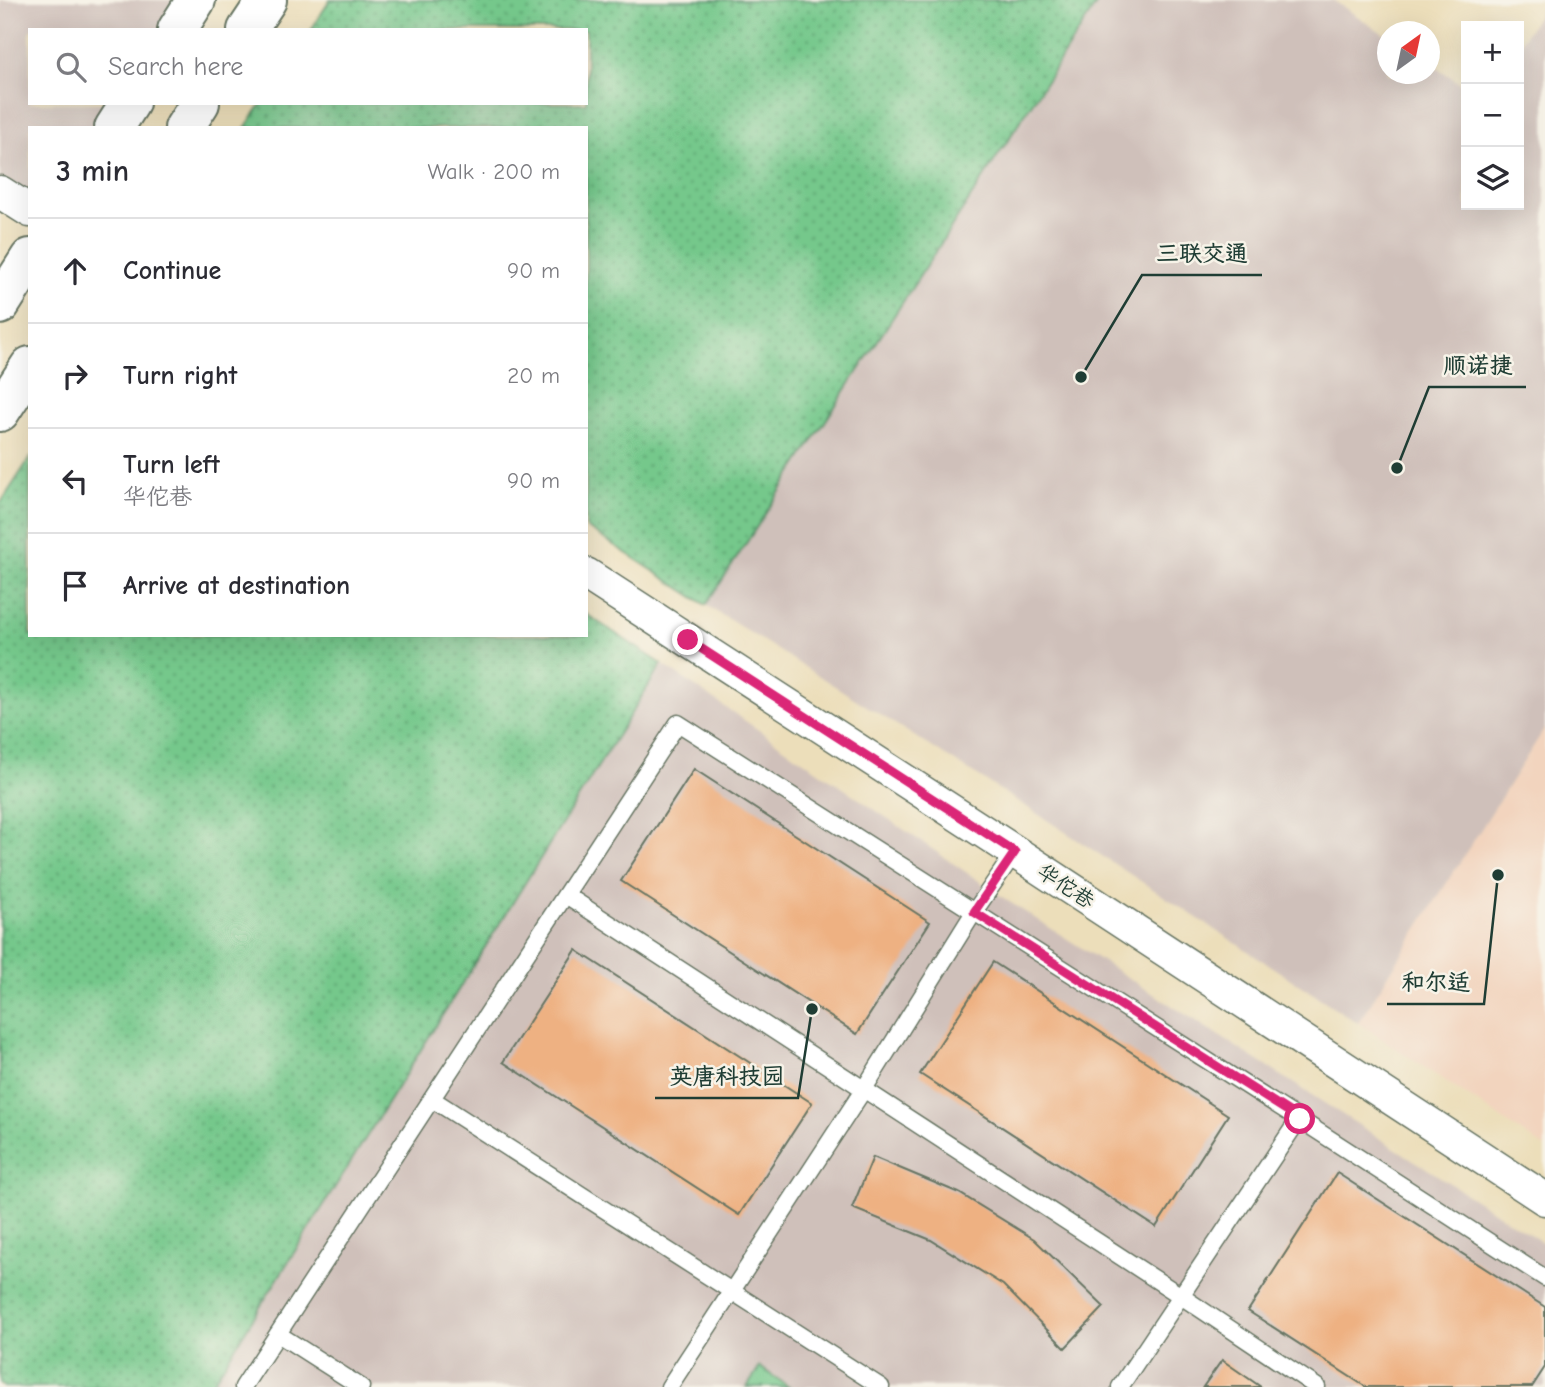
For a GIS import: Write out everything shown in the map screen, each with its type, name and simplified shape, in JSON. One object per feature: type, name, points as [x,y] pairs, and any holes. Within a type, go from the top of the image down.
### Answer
[{"type":"main road","points":[[178,28],[197,0]]},
{"type":"main road","points":[[248,28],[267,0]]},
{"type":"main road","points":[[115,126],[129,105]]},
{"type":"main road","points":[[185,126],[199,105]]},
{"type":"main road","points":[[0,305],[28,261]]},
{"type":"main road","points":[[0,412],[28,369]]},
{"type":"street","name":"华佗巷","points":[[588,575],[1545,1199]]},
{"type":"lane","points":[[243,1387],[678,723],[1545,1278]]},
{"type":"lane","points":[[669,1387],[1015,852]]},
{"type":"lane","points":[[566,895],[1317,1387]]},
{"type":"lane","points":[[432,1099],[881,1387]]},
{"type":"lane","points":[[1120,1387],[1300,1119]]},
{"type":"lane","points":[[278,1334],[361,1387]]},
{"type":"shaded area","points":[[0,0],[196,0],[178,28],[28,28],[28,105],[129,105],[115,126],[28,126],[28,210],[0,192]]},
{"type":"shaded area","points":[[1099,0],[1333,0],[1377,29],[1377,84],[1440,84],[1440,70],[1461,84],[1461,210],[1524,210],[1524,37],[1545,4],[1545,728],[1358,1023],[1030,809],[706,605]]},
{"type":"shaded area","points":[[662,664],[1011,903],[1545,1244],[1545,1387],[210,1387]]},
{"type":"shaded area","points":[[1545,728],[1545,1148],[1358,1023]]},
{"type":"green space","points":[[330,0],[1099,0],[706,605],[588,528],[588,126],[246,126],[261,105],[588,105],[588,28],[312,28]]},
{"type":"green space","points":[[28,461],[28,637],[588,637],[588,615],[662,664],[210,1387],[4,1387],[0,1384],[0,504]]},
{"type":"green space","points":[[760,1367],[789,1387],[747,1387]]},
{"type":"building","points":[[694,769],[930,922],[857,1034],[621,881]]},
{"type":"building","points":[[576,950],[812,1103],[739,1215],[503,1062]]},
{"type":"building","points":[[993,962],[1228,1115],[1156,1227],[920,1074]]},
{"type":"building","points":[[873,1157],[959,1193],[1034,1239],[1104,1307],[1065,1348],[1003,1285],[931,1240],[852,1208]]},
{"type":"building","points":[[1337,1173],[1545,1307],[1545,1367],[1532,1387],[1366,1387],[1248,1311]]},
{"type":"building","points":[[1222,1360],[1261,1387],[1203,1387]]},
{"type":"place","name":"三联交通","points":[[1081,377]]},
{"type":"place","name":"顺诺捷","points":[[1397,468]]},
{"type":"place","name":"和尔适","points":[[1498,875]]},
{"type":"place","name":"英唐科技园","points":[[812,1009]]},
{"type":"route","points":[[688,640],[1015,852],[974,912],[1300,1119]]}]
